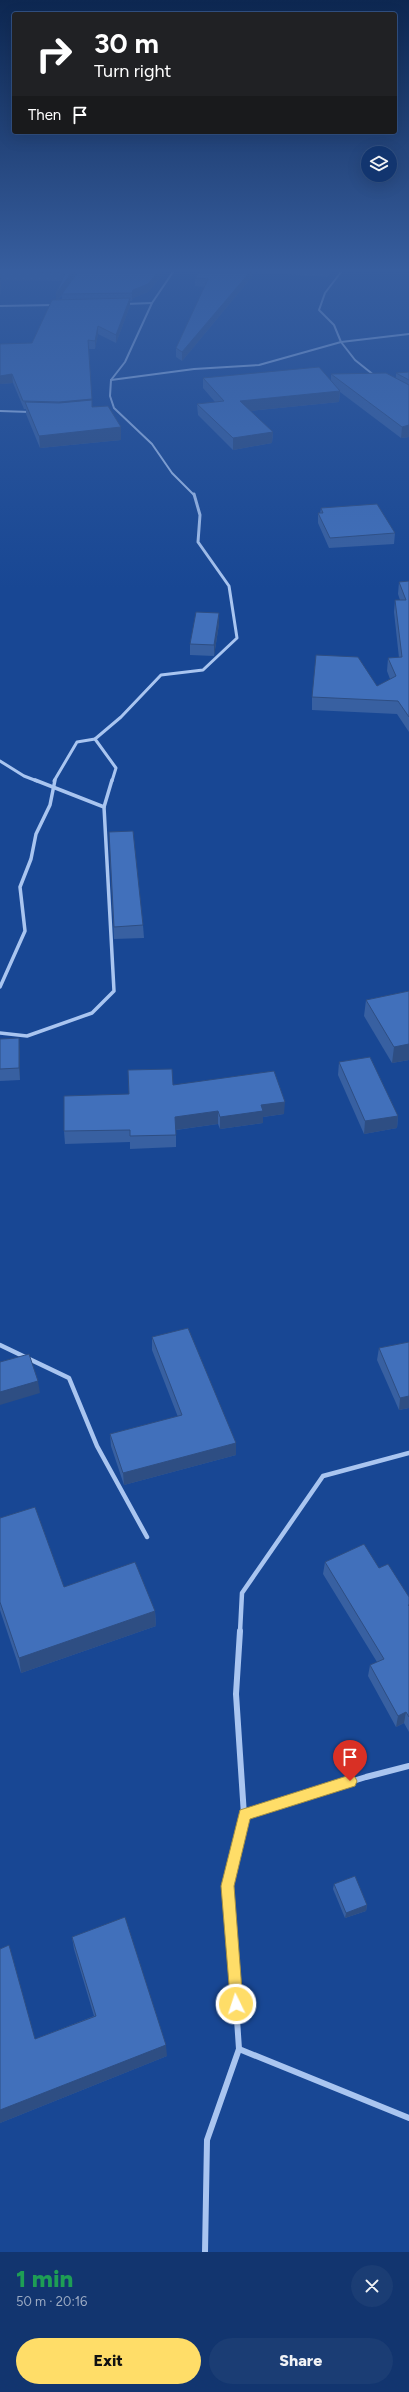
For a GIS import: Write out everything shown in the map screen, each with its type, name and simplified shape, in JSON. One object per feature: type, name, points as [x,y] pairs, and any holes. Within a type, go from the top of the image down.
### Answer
[{"type":"street","points":[[0,987],[25,931],[20,887],[31,859],[36,834],[50,805],[52,787],[59,770],[77,742],[94,739],[107,731],[161,675],[203,670],[237,638],[229,586],[198,542],[200,515],[194,492],[172,473],[152,444],[114,408],[110,396],[111,380],[113,377]]},
{"type":"street","points":[[111,380],[133,377]]},
{"type":"street","points":[[107,409],[114,408]]},
{"type":"street","points":[[0,411],[31,412]]},
{"type":"street","points":[[0,1033],[27,1036],[92,1013],[114,991],[104,807],[116,768],[94,739]]},
{"type":"street","points":[[0,761],[24,776],[104,807]]},
{"type":"street","points":[[0,1345],[69,1378],[97,1446],[147,1537]]},
{"type":"street","points":[[205,2252],[207,2140],[239,2049],[228,1886],[244,1814],[236,1694],[242,1593],[323,1476],[409,1453]]},
{"type":"street","points":[[244,1814],[366,1777],[409,1766]]},
{"type":"street","points":[[239,2049],[409,2118]]},
{"type":"building","points":[[13,377],[91,377],[92,399],[59,402],[23,401]]},
{"type":"building","points":[[328,377],[340,391],[240,401],[273,432],[233,438],[197,404],[224,401],[203,378]]},
{"type":"building","points":[[335,377],[394,377],[409,385],[409,425],[402,427]]},
{"type":"building","points":[[92,400],[92,407],[108,406],[121,427],[39,436],[25,402],[59,403]]},
{"type":"building","points":[[377,504],[395,533],[330,538],[318,513],[323,513],[321,508]]},
{"type":"building","points":[[409,581],[409,717],[398,701],[312,697],[316,655],[358,657],[377,686],[396,676],[388,658],[402,657],[395,600],[406,600],[399,582]]},
{"type":"building","points":[[196,612],[219,613],[214,645],[190,644]]},
{"type":"building","points":[[133,831],[143,925],[114,927],[109,832]]},
{"type":"building","points":[[409,991],[409,1044],[394,1047],[366,1000]]},
{"type":"building","points":[[19,1038],[19,1068],[0,1069],[0,1039]]},
{"type":"building","points":[[370,1057],[398,1116],[365,1121],[339,1062]]},
{"type":"building","points":[[172,1069],[173,1085],[274,1071],[285,1102],[261,1105],[263,1111],[220,1117],[218,1111],[175,1117],[176,1135],[130,1136],[130,1130],[64,1131],[64,1096],[129,1094],[128,1070]]},
{"type":"building","points":[[188,1328],[236,1443],[123,1473],[110,1434],[182,1415],[152,1337]]},
{"type":"building","points":[[409,1342],[409,1396],[400,1398],[379,1348]]},
{"type":"building","points":[[29,1354],[38,1381],[0,1392],[0,1362]]},
{"type":"building","points":[[35,1507],[64,1587],[135,1562],[155,1611],[19,1658],[0,1602],[0,1518]]},
{"type":"building","points":[[364,1544],[379,1568],[388,1564],[409,1597],[409,1717],[406,1712],[398,1716],[370,1665],[384,1659],[325,1562]]},
{"type":"building","points":[[355,1876],[367,1905],[346,1913],[334,1884]]},
{"type":"building","points":[[125,1917],[166,2045],[0,2110],[0,1949],[9,1945],[35,2039],[96,2016],[72,1937]]},
{"type":"route","points":[[236,2004],[228,1886],[244,1814],[350,1781]]}]
